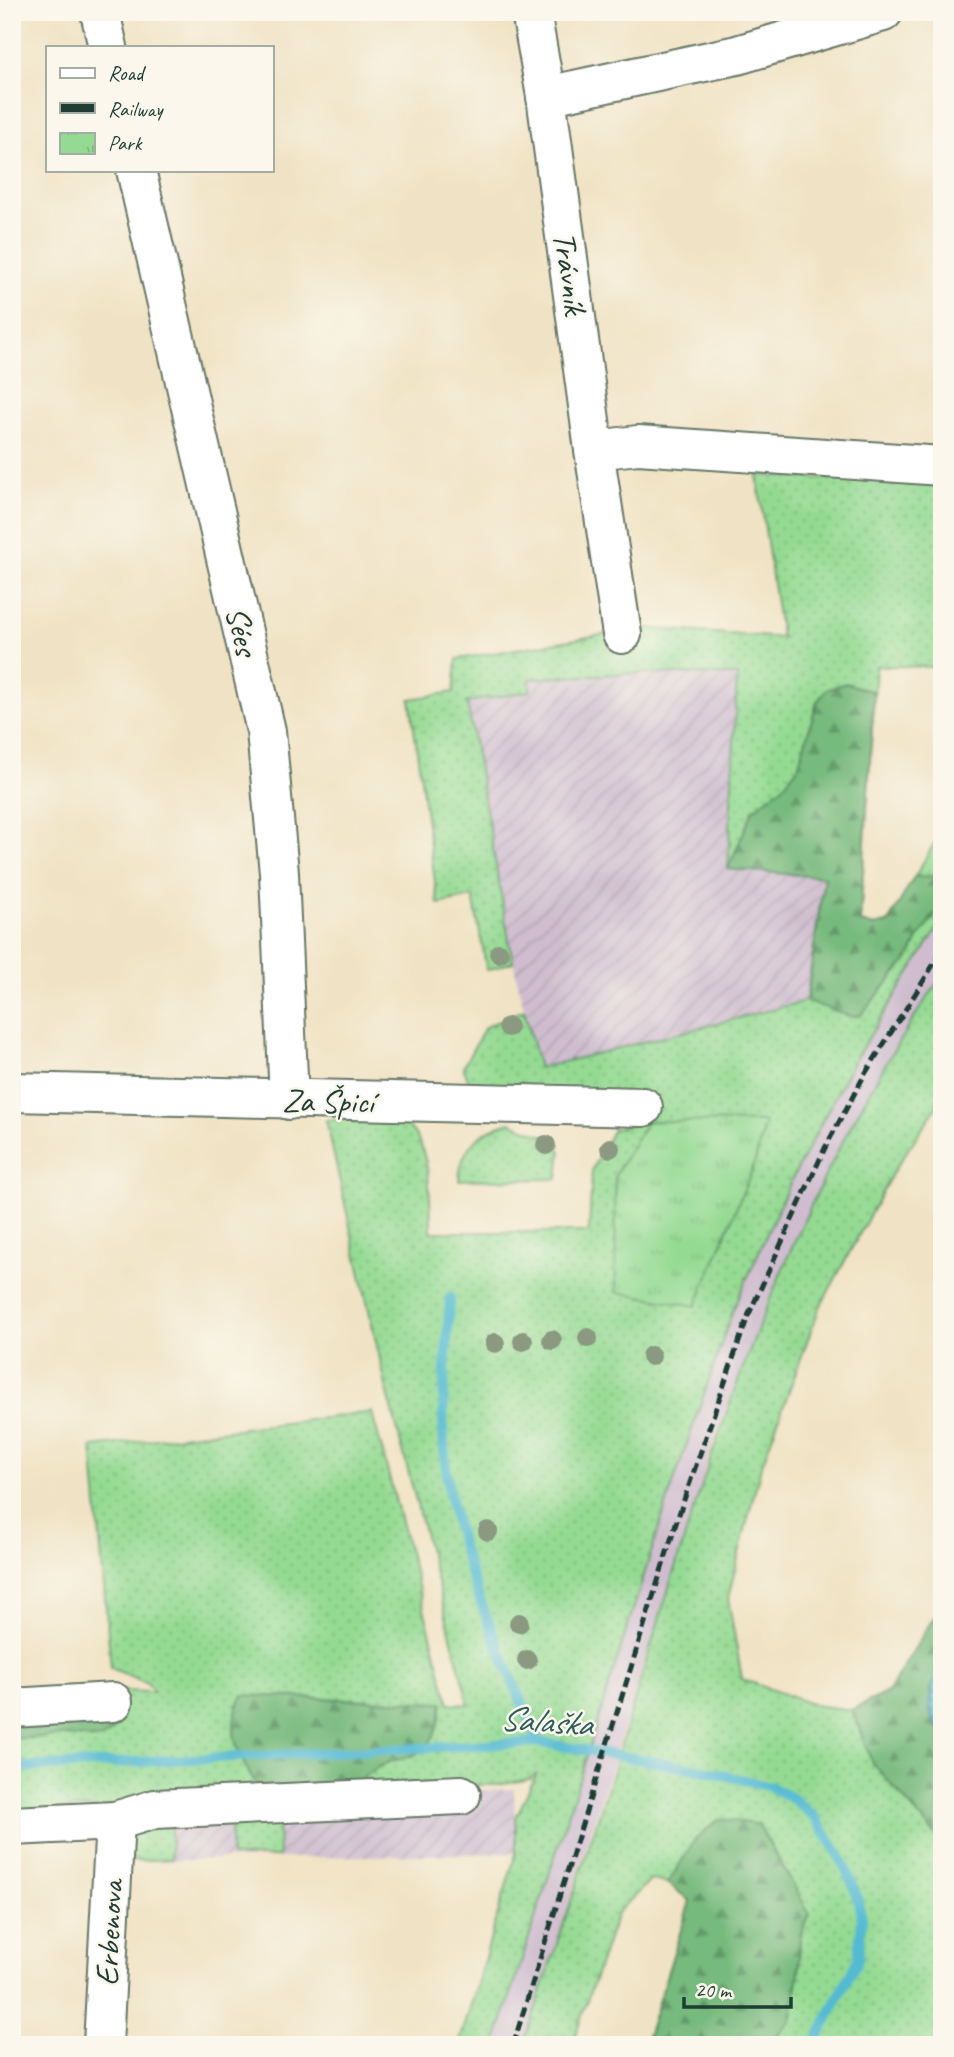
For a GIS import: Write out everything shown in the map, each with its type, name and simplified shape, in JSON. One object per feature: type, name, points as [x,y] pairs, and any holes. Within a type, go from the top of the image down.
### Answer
[{"type":"street","points":[[100,12],[108,46]]},
{"type":"street","name":"Trávník","points":[[531,12],[546,96],[622,634]]},
{"type":"street","points":[[546,96],[737,55],[883,12]]},
{"type":"street","name":"Sées","points":[[136,172],[266,731],[278,861],[289,1100]]},
{"type":"street","points":[[594,450],[638,445],[942,466]]},
{"type":"street","name":"Za Špicí","points":[[12,1093],[643,1107]]},
{"type":"street","points":[[12,1708],[113,1702]]},
{"type":"street","points":[[12,1826],[115,1821],[155,1810],[461,1795]]},
{"type":"street","name":"Erbenova","points":[[103,2045],[115,1821]]},
{"type":"shaded area","points":[[629,673],[738,675],[728,868],[824,877],[807,1001],[538,1068],[508,940],[467,701],[529,691],[530,679]]},
{"type":"shaded area","points":[[942,922],[942,976],[832,1159],[767,1302],[716,1435],[524,2045],[495,2045],[671,1490],[733,1310],[787,1189],[853,1062]]},
{"type":"shaded area","points":[[514,1789],[516,1853],[139,1861],[138,1809]]},
{"type":"green space","points":[[865,470],[942,476],[942,667],[876,666],[860,922],[874,926],[888,923],[942,830],[942,922],[853,1062],[787,1189],[733,1310],[671,1490],[495,2045],[459,2045],[516,1853],[516,1817],[537,1773],[530,1779],[498,1785],[389,1785],[108,1808],[12,1810],[12,1716],[115,1691],[154,1692],[147,1683],[111,1668],[92,1447],[372,1412],[449,1703],[469,1705],[386,1386],[326,1120],[389,1119],[408,1126],[417,1137],[427,1168],[431,1232],[589,1232],[592,1170],[613,1129],[647,1121],[484,1090],[469,1082],[463,1067],[485,1027],[524,1010],[539,1068],[806,1001],[824,877],[728,869],[737,675],[629,673],[530,679],[530,691],[467,702],[513,962],[487,970],[473,897],[438,904],[410,699],[454,692],[457,659],[642,628],[785,638],[781,637],[757,475],[861,480]],"holes":[[[765,1122],[754,1165],[696,1305]]]},
{"type":"green space","points":[[845,683],[874,692],[860,922],[874,926],[888,923],[914,877],[942,875],[942,906],[918,939],[909,958],[860,1016],[849,1016],[807,1001],[824,877],[728,869],[753,810],[783,786],[798,767],[817,702],[826,690]]},
{"type":"green space","points":[[942,976],[942,1099],[893,1172],[819,1309],[760,1470],[728,1598],[742,1679],[814,1705],[852,1710],[872,1762],[942,1843],[942,2045],[644,2045],[691,1900],[672,1884],[651,1880],[617,1913],[572,2045],[524,2045],[606,1794],[679,1554],[748,1353],[788,1256],[833,1160],[884,1067]]},
{"type":"green space","points":[[647,1121],[765,1122],[754,1165],[696,1306],[616,1292],[615,1175]]},
{"type":"green space","points":[[510,1122],[549,1138],[561,1151],[558,1179],[459,1180],[463,1158],[474,1142],[489,1130]]},
{"type":"green space","points":[[942,1604],[942,1668],[935,1678],[936,1726],[942,1733],[942,1843],[872,1762],[852,1710],[888,1692]]},
{"type":"green space","points":[[243,1695],[443,1703],[430,1743],[420,1752],[384,1764],[357,1786],[261,1790],[240,1756],[236,1744],[234,1720]]},
{"type":"green space","points":[[116,1707],[122,1720],[114,1730],[100,1739],[69,1736],[12,1738],[12,1716]]},
{"type":"green space","points":[[278,1809],[279,1857],[231,1857],[231,1811]]},
{"type":"green space","points":[[719,1819],[758,1824],[810,1914],[800,1936],[799,1974],[791,2021],[769,2045],[645,2045],[690,1901],[668,1883],[695,1840]]},
{"type":"green space","points":[[171,1820],[171,1859],[132,1861],[130,1845],[134,1830]]},
{"type":"water","points":[[942,1668],[942,1733],[932,1718],[930,1701],[933,1684]]},
{"type":"waterway","points":[[450,1298],[443,1419],[450,1496],[458,1532],[481,1603],[538,1742]]},
{"type":"waterway","name":"Salaška","points":[[12,1768],[538,1742],[708,1771],[771,1787],[795,1800],[815,1818],[838,1853],[854,1887],[862,1918],[858,1959],[814,2045]]},
{"type":"railway","points":[[513,2045],[678,1517],[748,1316],[825,1148],[865,1074],[942,951]]}]
